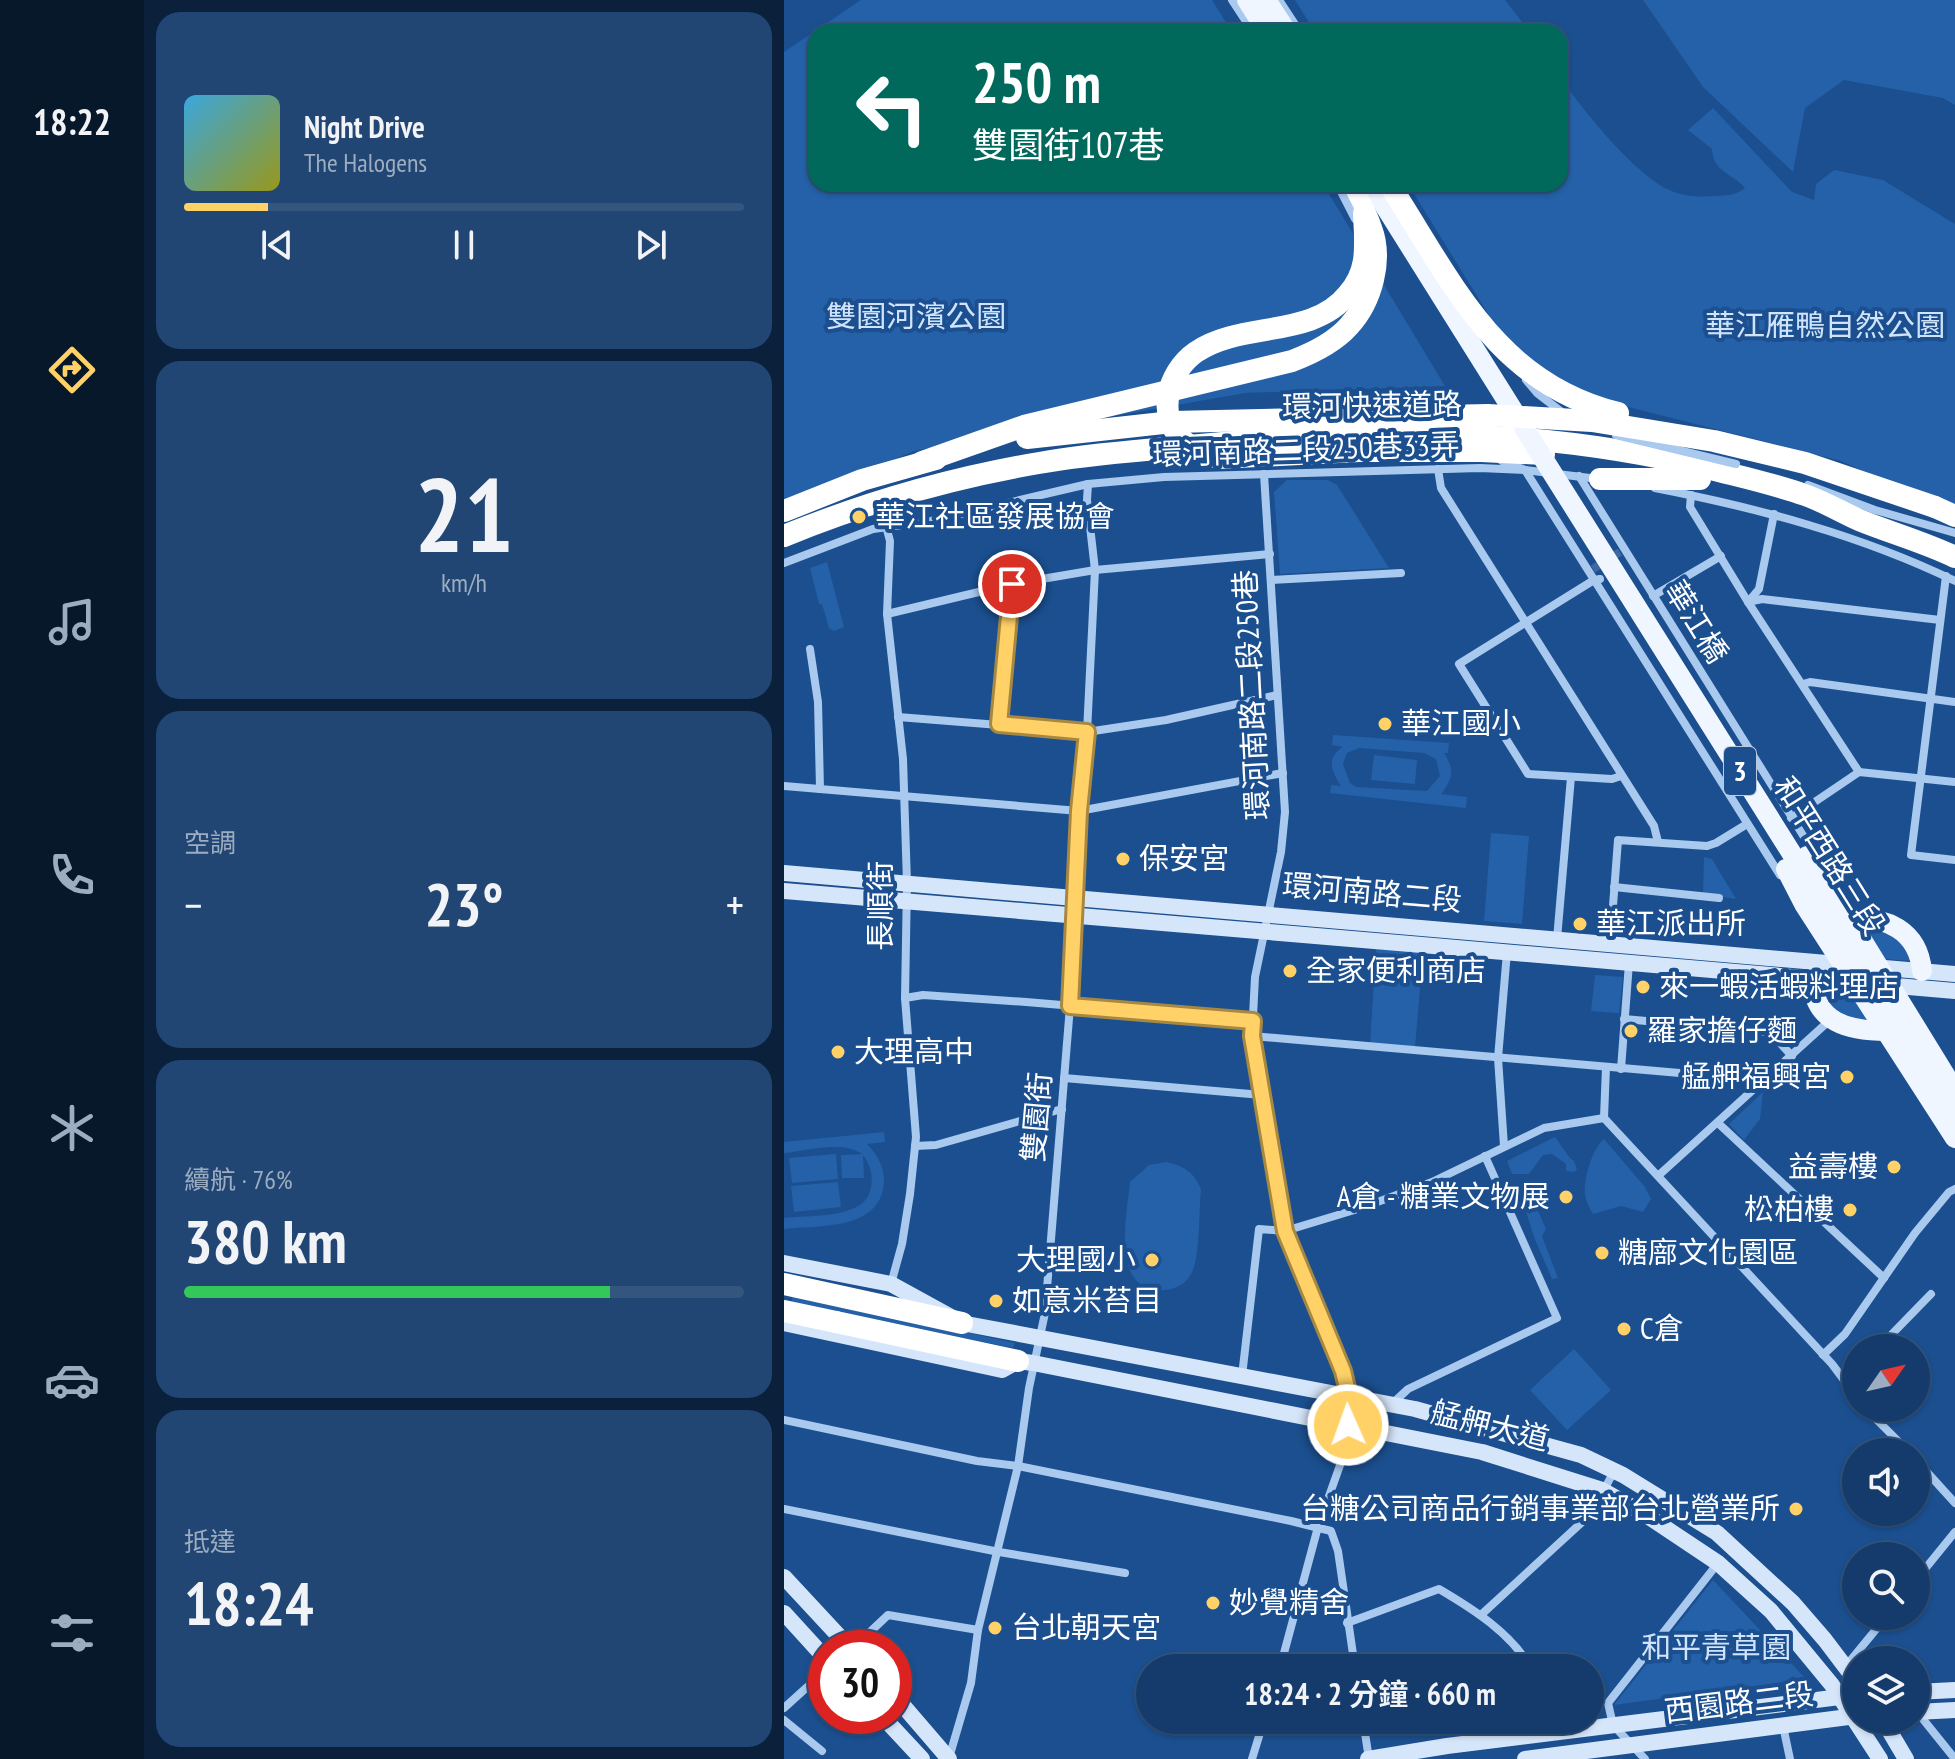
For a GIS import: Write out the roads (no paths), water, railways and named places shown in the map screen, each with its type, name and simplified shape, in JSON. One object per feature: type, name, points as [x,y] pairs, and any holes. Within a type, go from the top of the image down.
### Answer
[{"type":"highway","points":[[922,462],[1024,426],[1292,361],[1312,353],[1351,325],[1374,276],[1376,253],[1372,229],[1352,192]]},
{"type":"highway","points":[[1394,192],[1476,318],[1517,364],[1542,382],[1591,406],[1686,427],[1714,441]]},
{"type":"highway","points":[[1364,213],[1367,254],[1361,275],[1347,296],[1327,312],[1308,321],[1232,335],[1194,354],[1181,365],[1166,404],[1171,424],[1182,440],[1200,453],[1218,458],[1359,451],[1556,455],[1632,464],[1696,487]]},
{"type":"highway","name":"環河快速道路","points":[[784,511],[862,480],[922,462],[1027,438],[1172,422],[1488,415],[1592,421],[1714,441],[1844,474],[1955,516]]},
{"type":"highway","name":"環河快速道路","points":[[784,536],[885,499],[951,480],[1040,462],[1333,434],[1482,434],[1580,443],[1655,456],[1806,495],[1950,567]]},
{"type":"highway","points":[[1589,478],[1696,487],[1859,520]]},
{"type":"highway","name":"艋舺大道","points":[[784,1284],[962,1323]]},
{"type":"highway","name":"艋舺大道","points":[[784,1311],[1026,1362]]},
{"type":"main road","points":[[1247,0],[1262,24]]},
{"type":"main road","points":[[1266,0],[1282,24]]},
{"type":"main road","name":"華江橋","points":[[1376,192],[1524,428],[1541,477],[1786,869]]},
{"type":"main road","name":"華江橋","points":[[1524,428],[1562,465],[1807,856]]},
{"type":"main road","name":"和平西路三段","points":[[1524,428],[1955,1113]]},
{"type":"main road","name":"和平西路三段","points":[[1807,856],[1850,919],[1955,1091]]},
{"type":"main road","name":"和平西路三段","points":[[1786,869],[1804,904],[1955,1138]]},
{"type":"main road","name":"環河南路二段","points":[[784,873],[1268,912],[1509,933],[1610,946],[1955,974]]},
{"type":"main road","name":"環河南路二段","points":[[784,891],[1955,991]]},
{"type":"main road","points":[[1850,919],[1873,918],[1897,927],[1914,945],[1922,971]]},
{"type":"main road","points":[[1812,979],[1816,1000],[1832,1019],[1857,1030],[1887,1031]]},
{"type":"main road","points":[[784,1263],[891,1284],[962,1323]]},
{"type":"main road","points":[[784,1323],[1002,1370],[1026,1362]]},
{"type":"main road","name":"艋舺大道","points":[[962,1323],[1392,1404],[1581,1455],[1614,1470],[1717,1533],[1793,1603],[1842,1675]]},
{"type":"main road","name":"艋舺大道","points":[[1026,1362],[1482,1452],[1602,1490],[1641,1511],[1718,1563],[1842,1679]]},
{"type":"main road","points":[[784,1577],[834,1630]]},
{"type":"main road","points":[[784,1613],[808,1639]]},
{"type":"main road","name":"西園路二段","points":[[1604,1725],[1842,1688]]},
{"type":"main road","points":[[1930,1691],[1955,1690]]},
{"type":"main road","points":[[1930,1711],[1955,1710]]},
{"type":"main road","points":[[912,1716],[948,1759]]},
{"type":"main road","name":"西園路二段","points":[[1525,1759],[1842,1718]]},
{"type":"main road","points":[[899,1734],[922,1759]]},
{"type":"main road","name":"西園路二段","points":[[1369,1759],[1448,1752],[1528,1734]]},
{"type":"main road","name":"艋舺大道","points":[[1865,1734],[1880,1759]]},
{"type":"main road","points":[[1891,1734],[1906,1759]]},
{"type":"street","points":[[1232,0],[1248,24]]},
{"type":"street","points":[[1279,0],[1295,24]]},
{"type":"street","points":[[1342,192],[1353,211],[1359,234],[1359,256],[1345,287],[1320,308],[1302,315],[1227,330],[1191,347],[1177,358],[1162,388],[1160,407],[1164,425],[1174,442],[1188,454],[1220,466],[1481,455],[1510,462],[1525,470],[1589,478]]},
{"type":"street","points":[[1404,192],[1516,367],[1537,393],[1561,412],[1587,427],[1736,464],[1955,533]]},
{"type":"street","points":[[1438,469],[1441,488],[1654,826],[1658,842]]},
{"type":"street","name":"環河南路二段250巷33弄","points":[[784,563],[886,526],[931,521],[1088,484],[1164,477],[1438,469],[1525,470]]},
{"type":"street","name":"和平西路三段","points":[[1525,470],[1597,580],[1747,824],[1791,891],[1804,904]]},
{"type":"street","name":"環河南路二段250巷","points":[[1264,474],[1285,812],[1281,852],[1255,977],[1252,1036],[1285,1231],[1343,1371],[1349,1396],[1344,1454],[1318,1527],[1284,1654]]},
{"type":"street","name":"和平西路三段","points":[[1589,478],[1622,551],[1823,867],[1829,886]]},
{"type":"street","name":"雙園街","points":[[1026,1362],[1038,1339],[1045,1313],[1070,1006],[1095,570],[1088,484]]},
{"type":"street","points":[[1859,772],[1690,507],[1696,487],[1867,544],[1950,567]]},
{"type":"street","points":[[1748,602],[1759,589],[1774,514]]},
{"type":"street","name":"長順街","points":[[886,526],[890,541],[887,614],[903,759],[907,883],[905,998],[915,1146],[902,1244],[891,1284]]},
{"type":"street","points":[[887,614],[1012,584],[1095,570],[1270,554]]},
{"type":"street","points":[[1653,596],[1721,556]]},
{"type":"street","points":[[1950,567],[1955,581]]},
{"type":"street","points":[[1950,567],[1940,620],[1911,855],[1955,860]]},
{"type":"street","points":[[1593,569],[1597,580],[1459,664],[1528,774],[1612,779],[1621,776]]},
{"type":"street","points":[[1271,580],[1401,573]]},
{"type":"street","points":[[999,724],[1012,584]]},
{"type":"street","points":[[1748,602],[1762,599],[1940,620]]},
{"type":"street","points":[[810,649],[818,702],[820,789]]},
{"type":"street","points":[[1803,684],[1810,682],[1955,702]]},
{"type":"street","points":[[898,717],[1087,732],[1166,720],[1277,695]]},
{"type":"street","points":[[1791,818],[1859,772],[1955,782]]},
{"type":"street","points":[[784,786],[1079,811],[1283,773]]},
{"type":"street","points":[[1557,939],[1571,777]]},
{"type":"street","points":[[1610,946],[1618,840],[1712,845],[1747,824]]},
{"type":"street","points":[[1614,887],[1719,898]]},
{"type":"street","points":[[1504,1146],[1498,1058],[1509,933]]},
{"type":"street","points":[[1621,1069],[1629,963]]},
{"type":"street","points":[[905,998],[923,995],[1253,1021]]},
{"type":"street","points":[[1624,1019],[1770,1032],[1792,1056]]},
{"type":"street","points":[[1659,1175],[1832,1019]]},
{"type":"street","points":[[1252,1036],[1749,1079],[1757,1087]]},
{"type":"street","points":[[1606,1067],[1604,1118],[1842,1379]]},
{"type":"street","points":[[1064,1078],[1262,1095]]},
{"type":"street","points":[[915,1146],[936,1145],[1062,1109]]},
{"type":"street","points":[[1242,1377],[1259,1229],[1285,1231],[1361,1208],[1432,1182],[1544,1128],[1604,1118]]},
{"type":"street","points":[[1718,1123],[1884,1278]]},
{"type":"street","points":[[1392,1404],[1408,1389],[1557,1318],[1485,1156]]},
{"type":"street","points":[[1823,1355],[1845,1334],[1915,1233],[1949,1192],[1955,1189]]},
{"type":"street","points":[[1892,1334],[1931,1294]]},
{"type":"street","points":[[948,1759],[953,1751],[971,1683],[978,1630],[1018,1466],[1026,1362]]},
{"type":"street","points":[[784,1420],[1331,1531],[1338,1551],[1353,1654]]},
{"type":"street","points":[[1879,1422],[1895,1438]]},
{"type":"street","points":[[1482,1614],[1592,1513],[1614,1470]]},
{"type":"street","points":[[1930,1475],[1955,1503]]},
{"type":"street","points":[[784,1509],[999,1552],[1125,1573]]},
{"type":"street","points":[[1930,1563],[1955,1532]]},
{"type":"street","points":[[1613,1725],[1608,1703],[1718,1563]]},
{"type":"street","points":[[1347,1623],[1439,1589],[1482,1614],[1520,1654]]},
{"type":"street","points":[[871,1630],[888,1615],[978,1630]]},
{"type":"street","points":[[1862,1646],[1875,1630]]},
{"type":"street","points":[[784,1708],[808,1686]]},
{"type":"street","points":[[784,1720],[822,1751]]},
{"type":"street","name":"西園路二段","points":[[1613,1725],[1645,1759]]},
{"type":"street","points":[[1783,1726],[1790,1759]]},
{"type":"street","points":[[1930,1728],[1955,1759]]},
{"type":"street","points":[[1252,1759],[1260,1734]]},
{"type":"street","points":[[1365,1734],[1369,1759]]},
{"type":"tunnel","points":[[1593,569],[1620,552]]},
{"type":"place","name":"華江社區發展協會","points":[[859,517]]},
{"type":"place","name":"華江國小","points":[[1385,724]]},
{"type":"place","name":"保安宮","points":[[1123,859]]},
{"type":"place","name":"華江派出所","points":[[1580,924]]},
{"type":"place","name":"全家便利商店","points":[[1290,971]]},
{"type":"place","name":"來一蝦活蝦料理店","points":[[1643,987]]},
{"type":"place","name":"羅家擔仔麵","points":[[1631,1031]]},
{"type":"place","name":"大理高中","points":[[838,1052]]},
{"type":"place","name":"艋舺福興宮","points":[[1847,1077]]},
{"type":"place","name":"益壽樓","points":[[1894,1167]]},
{"type":"place","name":"A倉 - 糖業文物展","points":[[1566,1197]]},
{"type":"place","name":"松柏樓","points":[[1850,1210]]},
{"type":"place","name":"糖廍文化園區","points":[[1602,1253]]},
{"type":"place","name":"大理國小","points":[[1152,1260]]},
{"type":"place","name":"如意米苔目","points":[[996,1301]]},
{"type":"place","name":"C倉","points":[[1624,1329]]},
{"type":"place","name":"台糖公司商品行銷事業部台北營業所","points":[[1796,1509]]},
{"type":"place","name":"妙覺精舍","points":[[1213,1603]]},
{"type":"place","name":"台北朝天宮","points":[[995,1628]]},
{"type":"park label","name":"雙園河濱公園","points":[[916,317]]},
{"type":"park label","name":"華江雁鴨自然公園","points":[[1825,326]]},
{"type":"park label","name":"和平青草園","points":[[1716,1648]]}]
